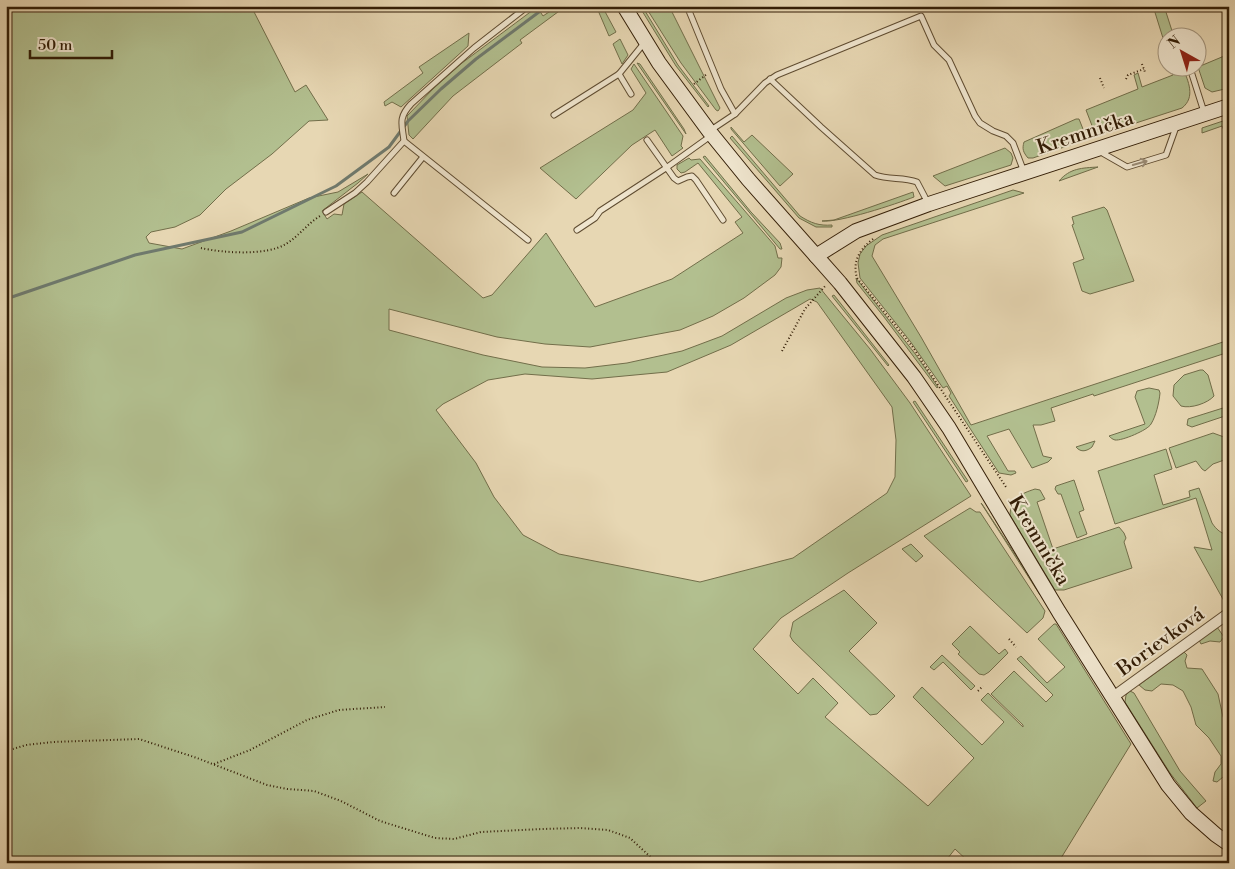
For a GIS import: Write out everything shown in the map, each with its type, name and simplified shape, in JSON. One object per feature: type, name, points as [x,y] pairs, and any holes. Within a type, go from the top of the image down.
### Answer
[{"type":"main road","name":"Kremnička","points":[[624,6],[645,42],[711,133],[748,179],[833,275],[914,377],[949,428],[1055,606],[1180,801],[1203,825],[1229,844]]},
{"type":"main road","name":"Kremnička","points":[[816,256],[856,231],[928,204],[1229,106]]},
{"type":"street","name":"Borievková","points":[[1113,697],[1229,613]]},
{"type":"lane","points":[[528,6],[474,48],[411,104],[403,112],[402,123],[404,141],[528,240]]},
{"type":"lane","points":[[687,6],[714,70],[736,113]]},
{"type":"lane","points":[[577,230],[595,218],[600,211],[666,168],[711,133],[736,113],[770,79],[921,16],[934,46],[949,60],[975,116],[980,123],[1006,136],[1013,143],[1024,173]]},
{"type":"lane","points":[[554,115],[619,74],[645,42]]},
{"type":"lane","points":[[619,74],[632,94]]},
{"type":"lane","points":[[1193,78],[1205,114]]},
{"type":"lane","points":[[770,79],[821,128],[875,175],[884,178],[908,178],[917,182],[928,204]]},
{"type":"lane","points":[[1096,149],[1127,167],[1166,156],[1178,123]]},
{"type":"lane","points":[[647,140],[674,178],[678,181],[687,176],[692,176],[696,180],[723,220]]},
{"type":"lane","points":[[326,212],[367,182],[404,141]]},
{"type":"lane","points":[[394,193],[423,157]]},
{"type":"path","points":[[1126,79],[1128,74],[1144,70],[1142,64]]},
{"type":"path","points":[[694,84],[714,70]]},
{"type":"path","points":[[1100,78],[1104,88]]},
{"type":"path","points":[[201,248],[229,252],[276,248],[291,240],[307,225],[326,212]]},
{"type":"path","points":[[876,236],[858,254],[855,271],[858,278],[912,346],[1006,487]]},
{"type":"path","points":[[782,351],[805,309],[833,275]]},
{"type":"path","points":[[1008,639],[1016,647]]},
{"type":"path","points":[[978,691],[983,686]]},
{"type":"path","points":[[214,764],[250,750],[307,720],[339,710],[385,707]]},
{"type":"path","points":[[6,751],[26,745],[53,742],[139,739],[214,764],[267,785],[314,791],[341,801],[380,821],[435,838],[454,839],[481,832],[542,829],[580,828],[608,830],[630,838],[657,863]]},
{"type":"green space","points":[[6,6],[251,6],[295,92],[306,85],[328,120],[309,121],[272,154],[226,189],[200,215],[175,227],[151,232],[146,237],[149,243],[182,249],[231,231],[309,198],[338,192],[368,174],[322,211],[327,219],[334,214],[342,215],[344,204],[362,192],[483,298],[492,295],[546,233],[595,307],[672,279],[743,233],[735,222],[742,217],[698,163],[685,172],[681,173],[677,169],[677,165],[689,158],[691,160],[700,159],[775,246],[778,258],[782,258],[781,267],[775,275],[744,298],[713,316],[680,330],[590,347],[545,344],[497,337],[389,309],[389,330],[483,355],[542,367],[585,368],[627,363],[682,351],[722,336],[786,298],[807,290],[820,288],[870,349],[910,403],[971,496],[848,573],[781,618],[753,649],[798,694],[813,678],[838,703],[825,717],[928,806],[974,758],[913,697],[922,687],[982,745],[1004,722],[981,700],[988,693],[1023,727],[991,694],[1014,671],[1046,702],[1053,695],[1017,659],[1021,656],[1047,683],[1065,667],[1038,639],[1054,624],[1056,624],[1131,744],[1058,863],[970,863],[955,849],[944,863],[6,863]],"holes":[[[810,299],[817,302],[892,407],[896,440],[895,477],[887,493],[793,558],[700,582],[559,554],[523,535],[494,497],[476,463],[436,410],[443,404],[488,380],[525,374],[592,379],[667,372],[731,345]]]},
{"type":"green space","points":[[554,6],[566,6],[520,40],[522,43],[453,96],[413,139],[409,135],[407,116],[462,63],[537,7],[543,16],[555,8]]},
{"type":"green space","points":[[602,6],[616,32],[609,36],[597,8]]},
{"type":"green space","points":[[639,6],[642,6],[678,65],[708,107],[676,66]]},
{"type":"green space","points":[[645,6],[669,6],[720,108],[718,111],[681,63]]},
{"type":"green space","points":[[1153,6],[1164,6],[1171,28],[1160,28]]},
{"type":"green space","points":[[469,33],[468,46],[401,107],[392,102],[385,106],[384,102],[423,73],[419,67]]},
{"type":"green space","points":[[620,39],[628,55],[622,64],[613,44]]},
{"type":"green space","points":[[1229,54],[1229,88],[1212,92],[1205,88],[1202,78],[1208,78],[1208,63]]},
{"type":"green space","points":[[637,63],[640,64],[686,134]]},
{"type":"green space","points":[[634,64],[683,136],[681,146],[683,148],[672,156],[655,130],[632,145],[576,199],[540,168],[633,110],[646,93],[631,69]]},
{"type":"green space","points":[[1138,73],[1142,87],[1165,78],[1187,78],[1190,89],[1189,99],[1182,108],[1096,136],[1086,110],[1138,89],[1134,75]]},
{"type":"green space","points":[[1079,119],[1087,139],[1033,158],[1026,156],[1023,149],[1024,142]]},
{"type":"green space","points":[[1229,119],[1229,132],[1225,133],[1222,126],[1202,133],[1202,128]]},
{"type":"green space","points":[[731,127],[744,142],[752,135],[793,174],[780,186]]},
{"type":"green space","points":[[732,136],[800,216],[815,224],[832,225],[832,227],[816,227],[799,218],[730,138]]},
{"type":"green space","points":[[1005,148],[1011,153],[1013,158],[1011,165],[945,186],[933,176]]},
{"type":"green space","points":[[705,156],[751,212],[780,243],[782,249],[780,249],[703,157]]},
{"type":"green space","points":[[1098,167],[1059,181],[1072,171]]},
{"type":"green space","points":[[1013,190],[1024,193],[883,239],[875,245],[872,256],[971,425],[1229,340],[1229,352],[1051,408],[1055,421],[1033,425],[1043,456],[1052,458],[1048,462],[1032,468],[1009,429],[987,436],[1008,471],[1015,471],[1016,473],[1011,475],[999,473],[949,396],[951,393],[947,386],[943,388],[910,341],[860,278],[858,263],[860,254],[866,246],[882,235]]},
{"type":"green space","points":[[913,192],[914,197],[881,208],[841,219],[830,221],[822,221],[834,220]]},
{"type":"green space","points":[[1104,207],[1107,210],[1134,281],[1090,294],[1082,291],[1073,263],[1084,259],[1072,225],[1074,224],[1072,217]]},
{"type":"green space","points":[[856,278],[916,355],[937,388],[857,283]]},
{"type":"green space","points":[[834,295],[889,365],[888,366],[832,296]]},
{"type":"green space","points":[[1203,370],[1208,375],[1214,396],[1199,405],[1181,406],[1173,396],[1174,385],[1184,375]]},
{"type":"green space","points":[[1149,388],[1159,390],[1160,393],[1157,409],[1151,424],[1129,437],[1115,440],[1109,436],[1145,424],[1135,397],[1137,391]]},
{"type":"green space","points":[[915,401],[968,481],[966,482],[913,402]]},
{"type":"green space","points":[[1223,408],[1225,416],[1192,427],[1187,425],[1188,419]]},
{"type":"green space","points":[[1213,433],[1224,437],[1229,442],[1227,459],[1213,464],[1205,471],[1196,461],[1176,468],[1169,448]]},
{"type":"green space","points":[[1095,441],[1092,447],[1086,450],[1082,451],[1076,447]]},
{"type":"green space","points":[[1166,449],[1172,469],[1154,475],[1163,505],[1190,497],[1189,491],[1199,488],[1212,523],[1219,531],[1229,535],[1229,610],[1194,547],[1212,550],[1196,498],[1115,524],[1098,471]]},
{"type":"green space","points":[[1074,480],[1084,510],[1079,512],[1087,534],[1077,538],[1061,494],[1058,494],[1055,489],[1056,486]]},
{"type":"green space","points":[[1035,489],[1040,490],[1045,499],[1037,502],[1053,549],[1119,527],[1126,538],[1124,542],[1132,568],[1064,590],[1055,590],[1010,515],[1012,504],[1017,497]]},
{"type":"green space","points":[[981,503],[1041,594],[1040,595]]},
{"type":"green space","points":[[970,508],[980,512],[1045,611],[1043,618],[1027,633],[924,536]]},
{"type":"green space","points":[[911,544],[923,556],[916,562],[902,549]]},
{"type":"green space","points":[[844,590],[877,623],[849,651],[895,696],[877,714],[870,715],[790,636],[793,622]]},
{"type":"green space","points":[[970,626],[999,654],[1005,649],[1008,653],[984,675],[979,674],[958,654],[960,652],[952,644]]},
{"type":"green space","points":[[1217,627],[1224,637],[1220,642],[1210,641],[1201,644],[1199,640]]},
{"type":"green space","points":[[1184,652],[1187,655],[1185,661],[1187,668],[1202,669],[1218,694],[1223,717],[1229,725],[1229,772],[1217,782],[1213,781],[1215,772],[1221,764],[1221,756],[1209,738],[1196,725],[1191,707],[1183,691],[1173,685],[1161,684],[1152,691],[1145,690],[1139,685]]},
{"type":"green space","points":[[942,655],[975,686],[971,690],[943,662],[934,670],[930,667]]},
{"type":"green space","points":[[1130,691],[1134,693],[1180,771],[1206,801],[1197,808],[1170,773],[1125,702],[1126,695]]},
{"type":"waterway","points":[[6,299],[135,255],[242,232],[336,186],[389,147],[408,121],[476,59],[547,6]]}]
